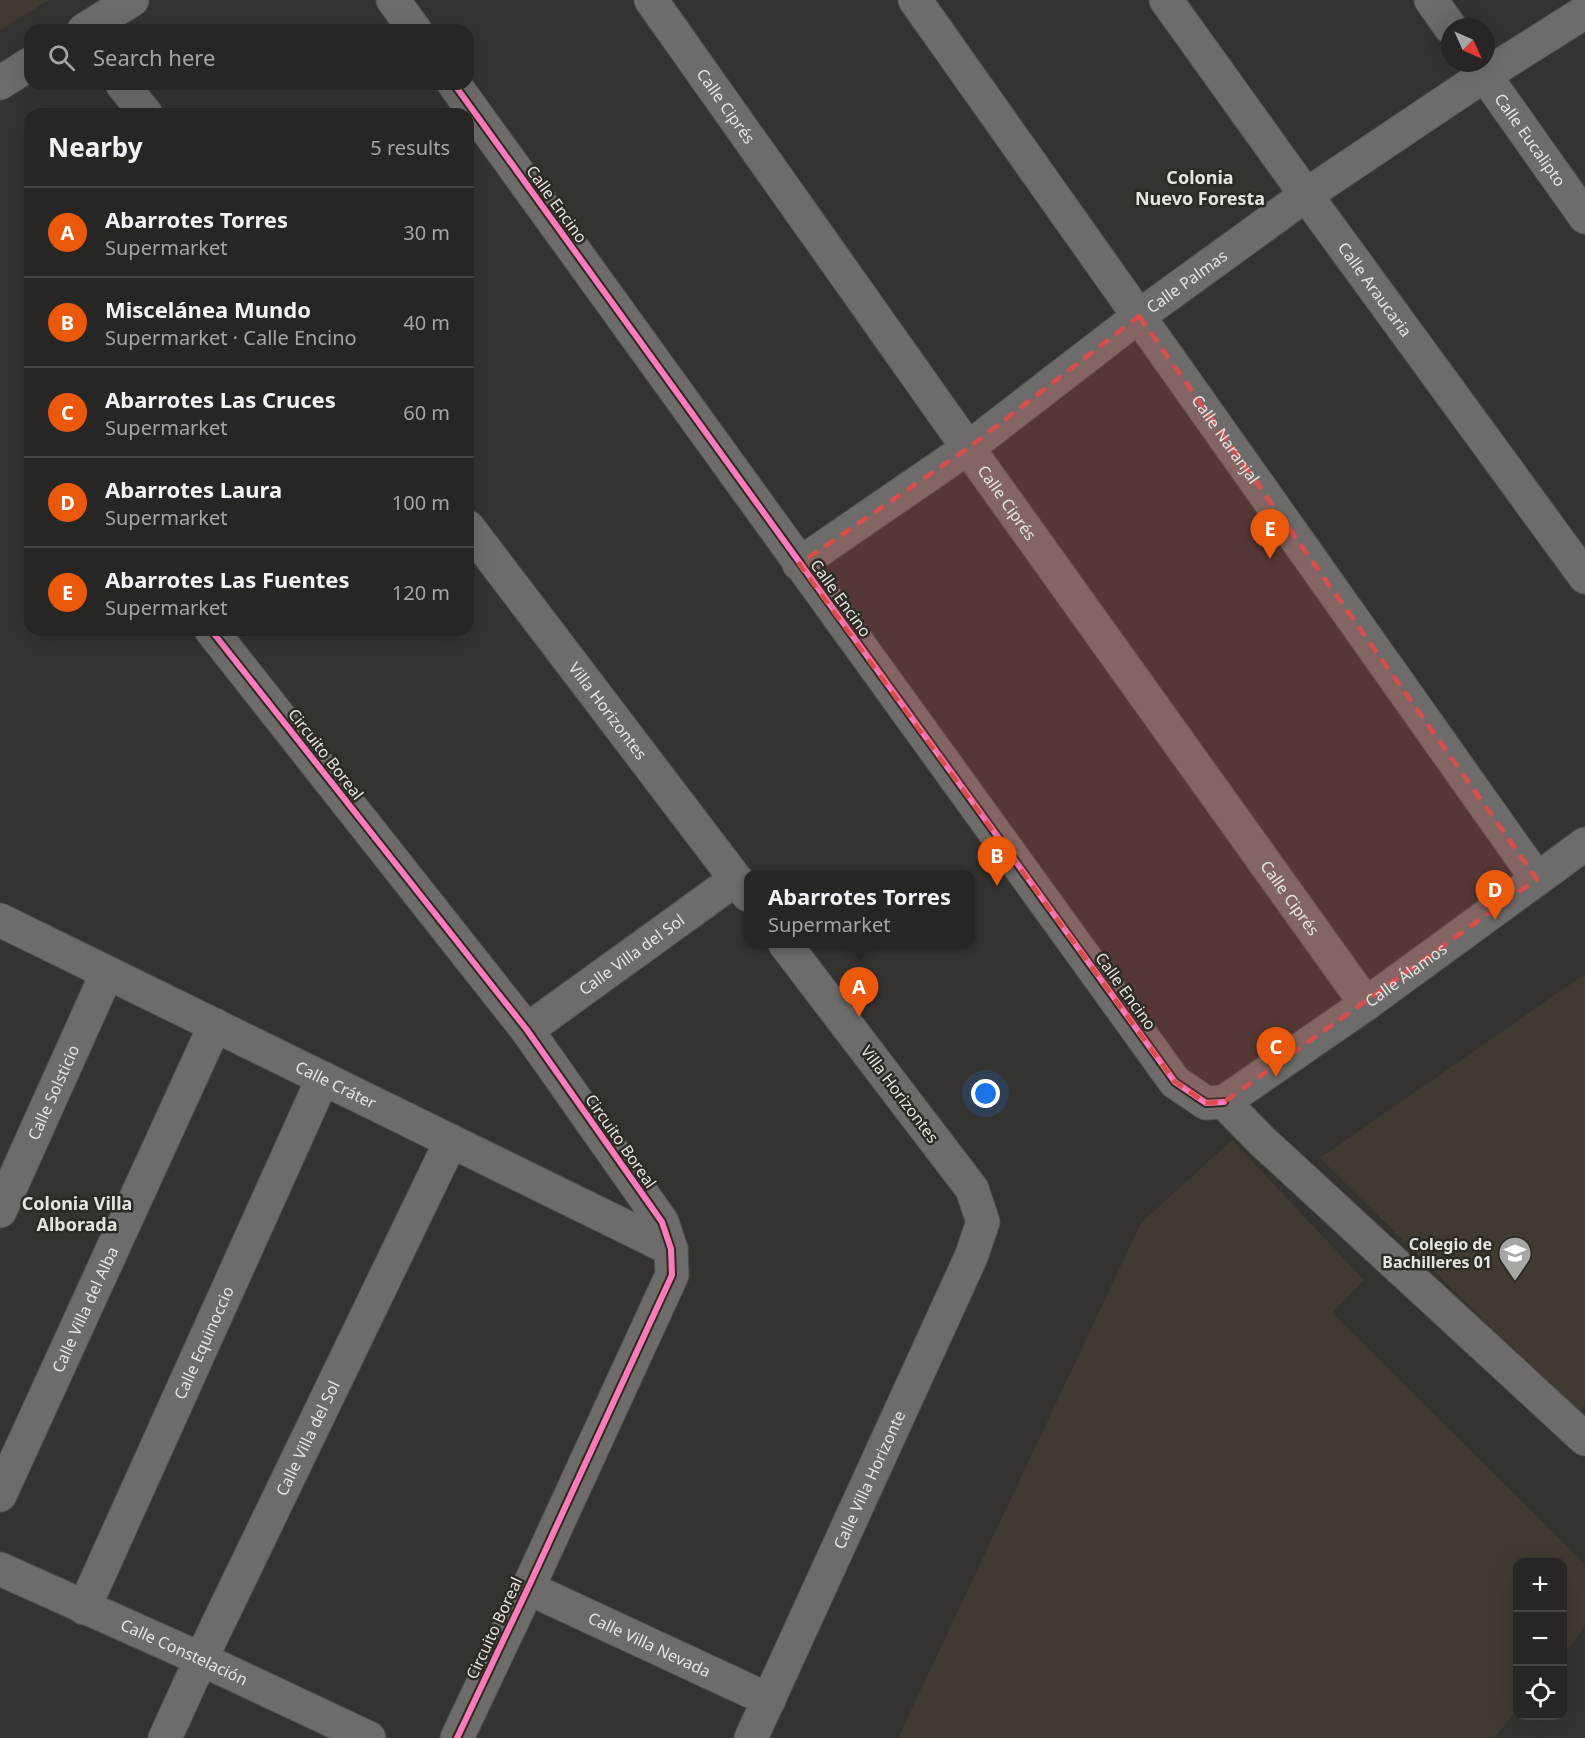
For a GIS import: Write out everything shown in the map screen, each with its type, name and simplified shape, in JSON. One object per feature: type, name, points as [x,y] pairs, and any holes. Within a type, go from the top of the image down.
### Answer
[{"type":"street","points":[[94,24],[132,0]]},
{"type":"street","points":[[393,0],[411,24]]},
{"type":"street","name":"Calle Ciprés","points":[[651,0],[1366,1004]]},
{"type":"street","name":"Calle Naranjal","points":[[915,0],[1538,879]]},
{"type":"street","name":"Calle Araucaria","points":[[1166,0],[1585,577]]},
{"type":"street","points":[[1431,0],[1444,18]]},
{"type":"street","name":"Calle Palmas","points":[[1495,61],[1585,12]]},
{"type":"street","points":[[0,83],[24,68]]},
{"type":"street","name":"Calle Palmas","points":[[799,564],[968,448],[1139,316],[1477,72]]},
{"type":"street","name":"Calle Eucalipto","points":[[1483,72],[1585,217]]},
{"type":"street","points":[[127,90],[141,108]]},
{"type":"street","name":"Calle Encino","points":[[458,90],[471,108]]},
{"type":"street","name":"Calle Encino","points":[[474,112],[1175,1082],[1206,1102],[1224,1102]]},
{"type":"street","name":"Villa Horizontes","points":[[474,535],[742,887]]},
{"type":"street","name":"Circuito Boreal","points":[[216,636],[527,1030],[662,1222],[671,1249],[672,1275],[457,1738]]},
{"type":"street","name":"Calle Álamos","points":[[1224,1102],[1366,1004],[1585,844]]},
{"type":"street","name":"Calle Villa del Sol","points":[[527,1030],[742,887]]},
{"type":"street","name":"Calle Cráter","points":[[0,920],[671,1249]]},
{"type":"street","name":"Villa Horizontes","points":[[788,948],[972,1190],[983,1222]]},
{"type":"street","name":"Calle Solsticio","points":[[0,1211],[107,973]]},
{"type":"street","name":"Calle Villa del Alba","points":[[0,1495],[215,1025]]},
{"type":"street","name":"Calle Equinoccio","points":[[84,1608],[323,1078]]},
{"type":"street","points":[[1224,1102],[1261,1140],[1585,1439]]},
{"type":"street","name":"Calle Villa del Sol","points":[[165,1738],[451,1141]]},
{"type":"street","name":"Calle Villa Horizonte","points":[[751,1738],[971,1257],[983,1222]]},
{"type":"street","name":"Calle Constelación","points":[[0,1569],[201,1659],[369,1738]]},
{"type":"street","name":"Calle Villa Nevada","points":[[528,1588],[769,1700]]},
{"type":"highlighted area","points":[[1139,316],[1537,879],[1224,1102],[1206,1103],[1175,1082],[799,564],[968,448]]},
{"type":"shaded area","points":[[0,0],[49,0],[0,30]]},
{"type":"shaded area","name":"Colegio de Bachilleres 01","points":[[1585,974],[1585,1406],[1577,1413],[1320,1158]]},
{"type":"shaded area","points":[[1232,1140],[1364,1280],[1332,1313],[1585,1564],[1585,1627],[1567,1650],[1567,1558],[1513,1558],[1513,1715],[1494,1738],[898,1738],[1141,1223]]},
{"type":"cycle path","points":[[458,90],[471,108]]},
{"type":"cycle path","points":[[474,112],[1175,1082],[1206,1103],[1224,1102]]},
{"type":"cycle path","points":[[216,636],[527,1030],[662,1222],[671,1249],[672,1275],[457,1738]]},
{"type":"place","name":"Abarrotes Las Fuentes","points":[[1270,559]]},
{"type":"place","name":"Miscelánea Mundo","points":[[997,886]]},
{"type":"place","name":"Abarrotes Laura","points":[[1495,920]]},
{"type":"place","name":"Abarrotes Torres","points":[[859,1017]]},
{"type":"place","name":"Abarrotes Las Cruces","points":[[1276,1077]]},
{"type":"place","name":"Colegio de Bachilleres 01","points":[[1515,1282]]},
{"type":"district","name":"Colonia Nuevo Foresta","points":[[1200,187]]},
{"type":"district","name":"Colonia Villa Alborada","points":[[77,1213]]}]
